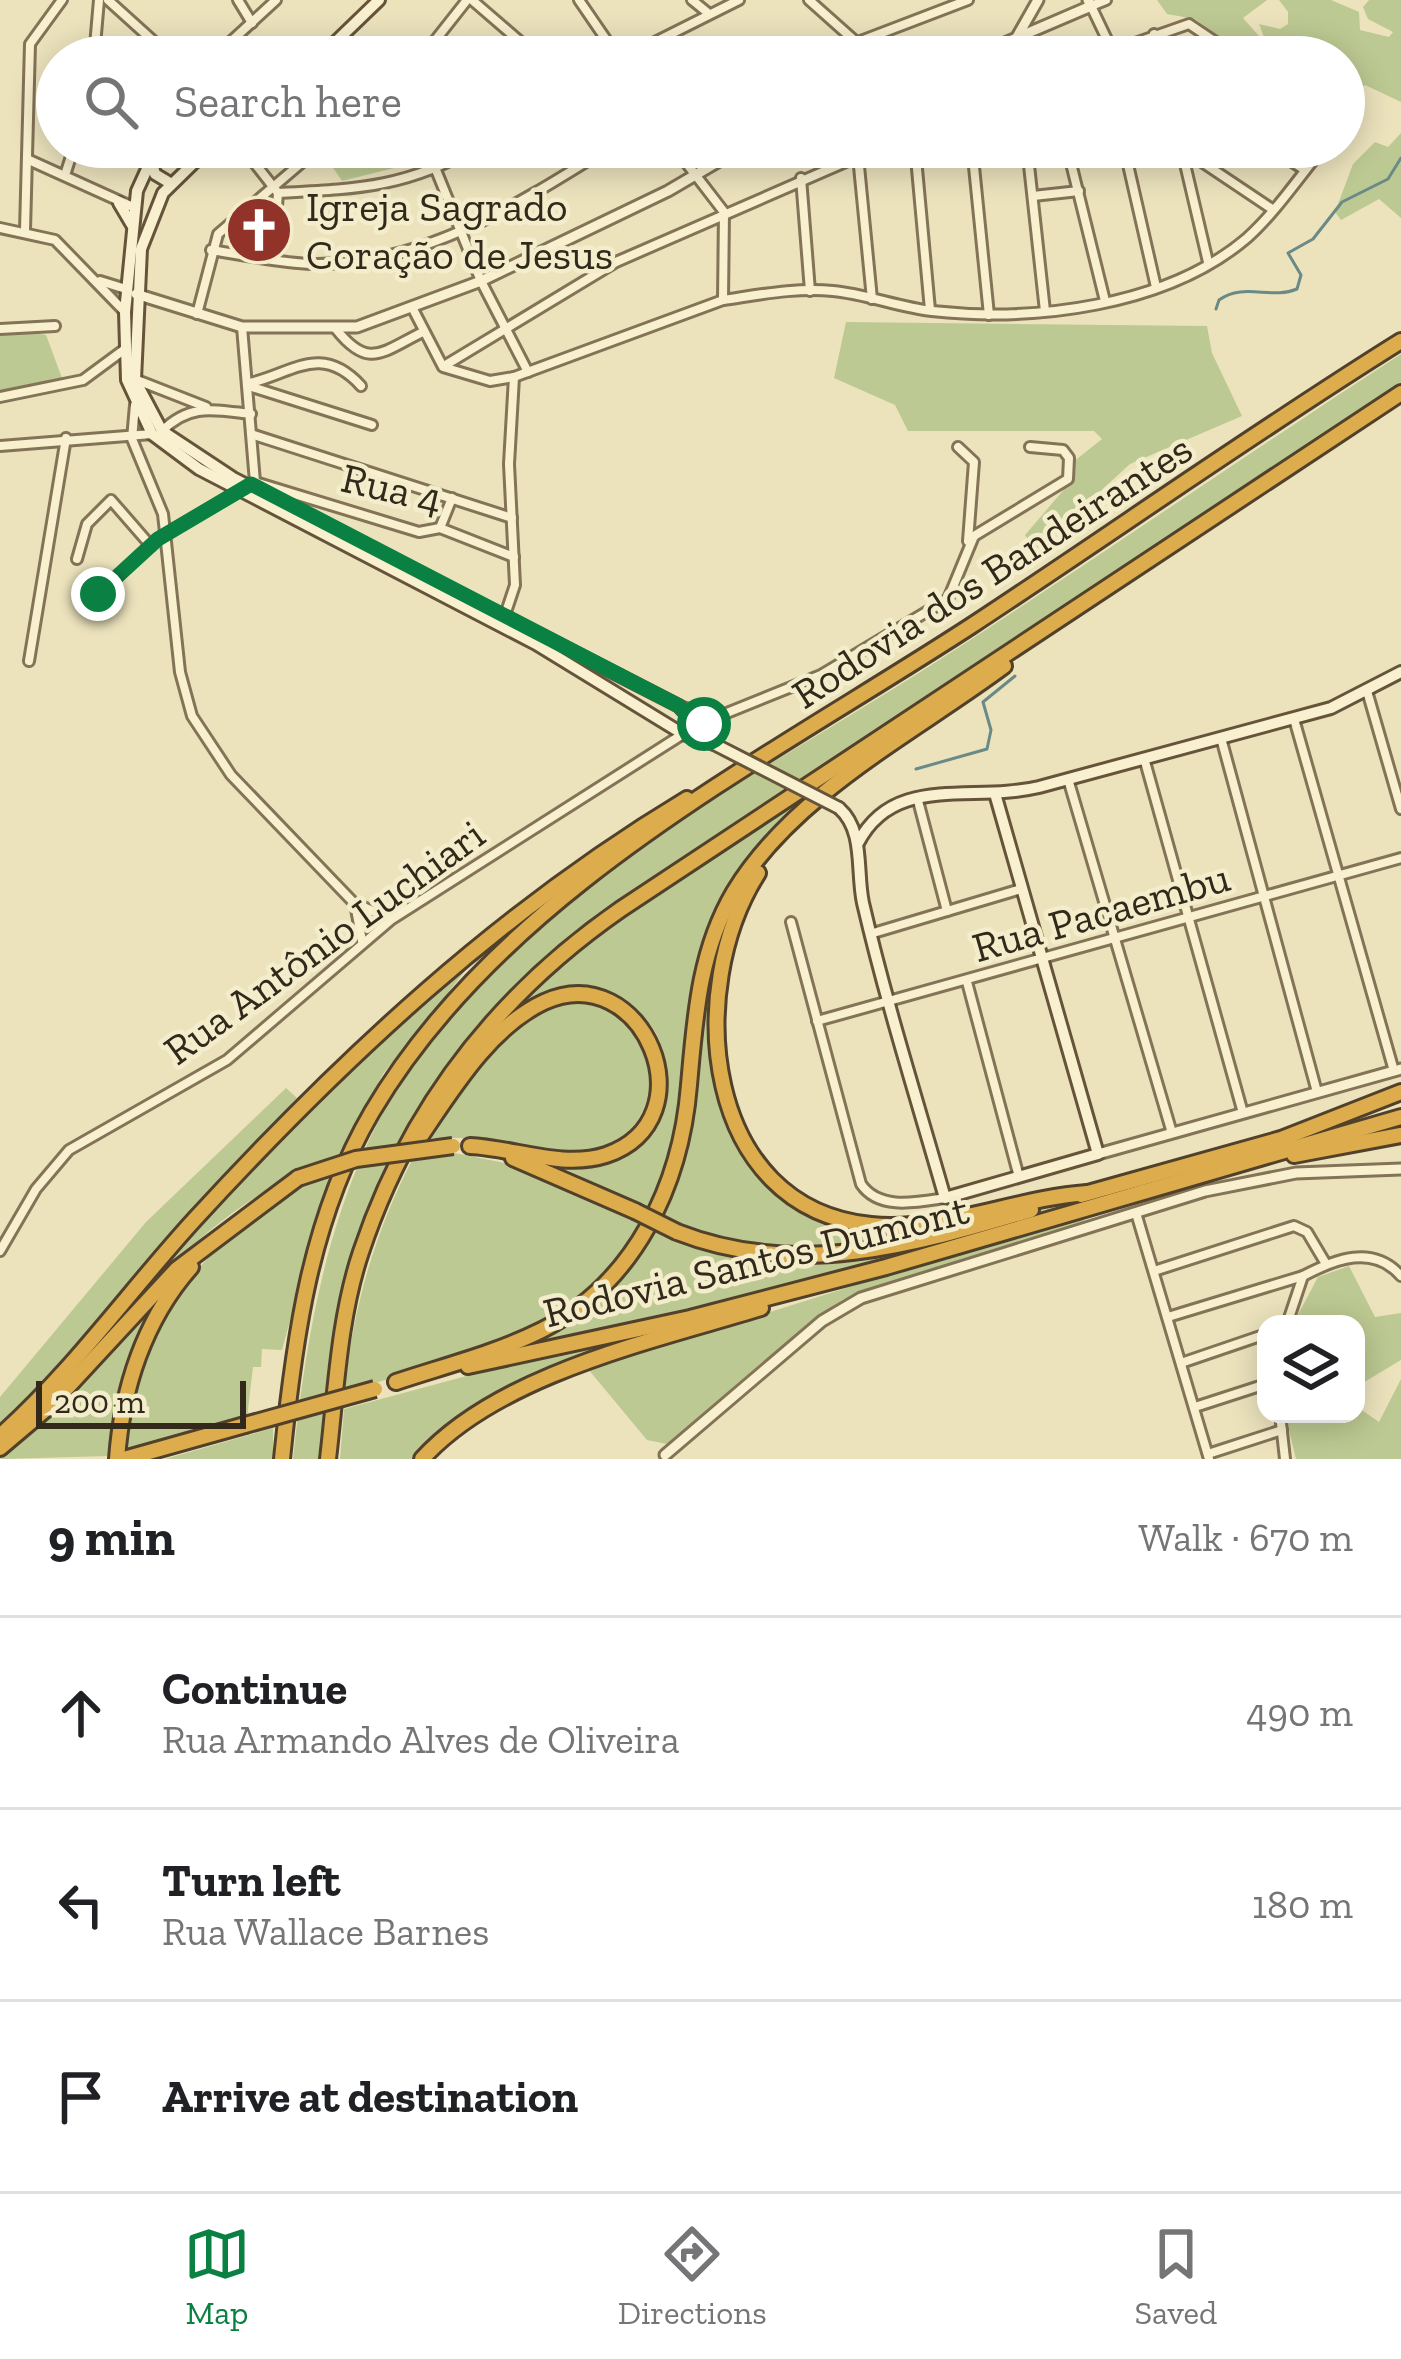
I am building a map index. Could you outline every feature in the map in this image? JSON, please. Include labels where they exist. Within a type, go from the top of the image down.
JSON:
[{"type":"highway","name":"Rodovia dos Bandeirantes","points":[[282,1459],[299,1316],[317,1239],[358,1138],[388,1087],[452,1001],[518,936],[740,773],[1401,341]]},
{"type":"highway","name":"Rodovia dos Bandeirantes","points":[[328,1459],[360,1252],[414,1129],[458,1061],[523,986],[562,952],[804,786],[1086,605],[1401,393]]},
{"type":"highway","points":[[396,1382],[540,1331],[583,1302],[638,1244],[676,1164],[700,980],[714,931],[764,852],[829,794],[1086,605]]},
{"type":"highway","points":[[0,1436],[267,1141],[398,1010],[549,892],[684,801],[740,773]]},
{"type":"highway","points":[[829,794],[756,877],[734,916],[721,958],[715,1044],[722,1087],[746,1144],[796,1198],[832,1216],[868,1225],[926,1222],[1088,1193]]},
{"type":"highway","points":[[392,1177],[470,1070],[537,1006],[561,997],[594,997],[624,1008],[643,1029],[656,1052],[660,1089],[653,1113],[624,1146],[583,1160],[470,1146]]},
{"type":"highway","name":"Rodovia Santos Dumont","points":[[231,1224],[298,1178],[356,1160],[470,1146],[552,1171],[677,1232],[737,1251],[825,1258],[890,1247],[1281,1139],[1401,1092]]},
{"type":"highway","name":"Rodovia Santos Dumont","points":[[121,1459],[396,1382],[690,1318],[886,1268],[1401,1117]]},
{"type":"highway","points":[[1259,1157],[1401,1135]]},
{"type":"highway","points":[[121,1459],[119,1432],[132,1375],[155,1318],[184,1274],[231,1224]]},
{"type":"highway","points":[[0,1448],[40,1415],[177,1269],[231,1224]]},
{"type":"highway","points":[[422,1459],[462,1422],[521,1387],[886,1268]]},
{"type":"main road","points":[[342,36],[379,0]]},
{"type":"main road","points":[[147,168],[137,191],[125,349],[135,405],[157,432],[502,620],[674,704],[715,745]]},
{"type":"main road","points":[[155,168],[167,188]]},
{"type":"main road","points":[[135,208],[188,168]]},
{"type":"main road","points":[[131,292],[144,237],[167,188]]},
{"type":"main road","points":[[117,202],[133,226]]},
{"type":"main road","points":[[130,310],[136,380],[157,432]]},
{"type":"main road","points":[[502,620],[683,734],[715,745],[842,810],[879,812],[917,796],[996,796],[1068,779],[1294,719],[1367,691],[1401,672]]},
{"type":"main road","points":[[657,716],[674,704]]},
{"type":"main road","points":[[683,734],[697,725]]},
{"type":"main road","points":[[842,810],[858,842],[857,873],[871,934],[945,1198],[1098,1154],[996,796]]},
{"type":"main road","points":[[858,842],[879,812]]},
{"type":"street","points":[[25,230],[30,44],[62,0]]},
{"type":"street","points":[[103,0],[147,36]]},
{"type":"street","points":[[97,36],[103,0]]},
{"type":"street","points":[[238,0],[252,22]]},
{"type":"street","points":[[237,36],[276,0]]},
{"type":"street","points":[[440,36],[470,0],[521,36]]},
{"type":"street","points":[[579,0],[606,36]]},
{"type":"street","points":[[692,0],[708,13]]},
{"type":"street","points":[[663,36],[739,0]]},
{"type":"street","points":[[874,36],[968,0]]},
{"type":"street","points":[[1018,36],[1038,0]]},
{"type":"street","points":[[1021,36],[1089,3],[1106,0]]},
{"type":"street","points":[[813,1],[851,36]]},
{"type":"street","points":[[1089,3],[1098,36]]},
{"type":"street","points":[[1149,36],[1189,23],[1208,36]]},
{"type":"street","points":[[29,160],[36,162]]},
{"type":"street","points":[[54,168],[135,208]]},
{"type":"street","points":[[66,172],[67,168]]},
{"type":"street","points":[[259,168],[276,189],[273,259]]},
{"type":"street","points":[[196,316],[211,250],[226,224],[276,189],[295,168]]},
{"type":"street","points":[[276,189],[356,191],[439,168]]},
{"type":"street","points":[[211,250],[309,264],[370,258],[460,232],[573,168]]},
{"type":"street","points":[[687,168],[724,212],[723,300]]},
{"type":"street","points":[[98,280],[196,316],[242,327],[336,329],[412,309],[481,281],[708,168]]},
{"type":"street","points":[[443,367],[616,262],[827,168]]},
{"type":"street","points":[[859,168],[872,299]]},
{"type":"street","points":[[917,168],[930,310]]},
{"type":"street","points":[[974,168],[989,315]]},
{"type":"street","points":[[1029,168],[1045,310]]},
{"type":"street","points":[[1073,168],[1105,301]]},
{"type":"street","points":[[1129,168],[1156,287]]},
{"type":"street","points":[[1187,168],[1208,262]]},
{"type":"street","points":[[1212,168],[1272,209]]},
{"type":"street","points":[[412,309],[443,367],[490,381],[528,372],[723,300],[810,291],[989,315],[1105,301],[1156,287],[1244,240],[1304,170],[1301,168]]},
{"type":"street","points":[[436,170],[481,281],[528,372]]},
{"type":"street","points":[[290,172],[296,192]]},
{"type":"street","points":[[801,178],[810,291]]},
{"type":"street","points":[[117,202],[137,191]]},
{"type":"street","points":[[1032,196],[1079,191]]},
{"type":"street","points":[[0,228],[55,240],[130,310],[154,302]]},
{"type":"street","points":[[0,328],[56,326]]},
{"type":"street","points":[[98,594],[167,533],[249,486],[254,436],[242,327]]},
{"type":"street","points":[[336,329],[359,354],[369,356],[423,332]]},
{"type":"street","points":[[0,397],[82,380],[125,349]]},
{"type":"street","points":[[249,385],[283,367],[314,364],[351,375],[361,386]]},
{"type":"street","points":[[502,620],[515,585],[514,376]]},
{"type":"street","points":[[136,380],[207,407],[251,414]]},
{"type":"street","points":[[249,385],[372,425]]},
{"type":"street","points":[[135,405],[132,439],[152,479],[167,533],[180,672],[193,718],[232,775],[354,903],[363,923],[362,942]]},
{"type":"street","points":[[0,446],[66,438],[132,439],[207,407]]},
{"type":"street","points":[[254,436],[512,518]]},
{"type":"street","points":[[29,661],[66,438]]},
{"type":"street","points":[[968,544],[994,519],[1066,482],[1070,458],[1064,450],[1030,446]]},
{"type":"street","points":[[697,725],[724,718],[828,672],[948,599],[968,544],[974,462],[958,447]]},
{"type":"street","name":"Rua 4","points":[[249,486],[419,532],[440,528],[514,557]]},
{"type":"street","points":[[440,528],[452,498]]},
{"type":"street","points":[[77,560],[87,524],[114,500],[151,546]]},
{"type":"street","points":[[1367,691],[1401,809]]},
{"type":"street","points":[[674,704],[724,718]]},
{"type":"street","points":[[654,748],[662,732],[657,716]]},
{"type":"street","points":[[1098,1154],[1398,1070],[1336,877],[1294,719]]},
{"type":"street","name":"Rua Antônio Luchiari","points":[[0,1251],[36,1189],[69,1150],[242,1051],[392,919],[654,748],[683,734]]},
{"type":"street","points":[[1221,739],[1317,1092]]},
{"type":"street","points":[[1144,757],[1243,1114]]},
{"type":"street","points":[[1068,779],[1172,1133]]},
{"type":"street","points":[[917,796],[947,911]]},
{"type":"street","name":"Rua Pacaembu","points":[[817,1021],[1401,857]]},
{"type":"street","points":[[871,934],[1021,889]]},
{"type":"street","points":[[354,903],[392,919]]},
{"type":"street","points":[[791,922],[857,1172],[869,1196],[902,1202],[945,1198]]},
{"type":"street","points":[[967,982],[1019,1178]]},
{"type":"street","points":[[667,1457],[846,1304],[1136,1213],[1280,1176],[1401,1169]]},
{"type":"street","points":[[1136,1213],[1209,1456],[1282,1430]]},
{"type":"street","points":[[1154,1270],[1294,1226],[1307,1232],[1326,1264]]},
{"type":"street","points":[[1168,1317],[1352,1256],[1396,1263],[1401,1276]]},
{"type":"street","points":[[1290,1315],[1303,1276]]},
{"type":"street","points":[[1181,1364],[1257,1337]]},
{"type":"street","points":[[1195,1407],[1257,1387]]},
{"type":"street","points":[[1281,1423],[1285,1459]]},
{"type":"green space","points":[[1157,0],[1267,0],[1243,18],[1259,36],[1218,36],[1195,19],[1167,14]]},
{"type":"green space","points":[[1279,0],[1331,0],[1359,12],[1360,30],[1389,37],[1393,32],[1368,19],[1363,7],[1369,0],[1401,0],[1401,102],[1365,85],[1365,36],[1264,36],[1259,24],[1280,29],[1288,24],[1288,12]]},
{"type":"green space","points":[[1401,133],[1401,218],[1379,199],[1341,220],[1335,212],[1352,168],[1365,168],[1365,152],[1375,142],[1388,147]]},
{"type":"green space","points":[[333,168],[394,168],[342,181]]},
{"type":"green space","points":[[846,322],[1207,326],[1212,353],[1242,416],[1130,464],[1035,551],[1025,535],[1067,486],[1073,462],[1102,439],[1094,431],[908,431],[895,405],[834,378]]},
{"type":"green space","points":[[0,332],[46,335],[62,378],[0,390]]},
{"type":"green space","points":[[1401,354],[1401,386],[596,916],[525,978],[432,1086],[385,1169],[354,1273],[323,1459],[293,1459],[319,1291],[351,1184],[400,1083],[433,1035],[484,977],[541,924],[666,830],[933,664]]},
{"type":"green space","points":[[864,754],[774,840],[716,916],[695,974],[671,1142],[649,1209],[553,1163],[594,1163],[626,1149],[650,1126],[663,1096],[666,1065],[657,1034],[635,1010],[600,995],[567,991],[537,1002],[486,1040],[527,998],[617,922]]},
{"type":"green space","points":[[738,900],[717,958],[710,1024],[721,1094],[736,1133],[802,1206],[923,1230],[856,1243],[791,1247],[727,1239],[663,1215],[690,1138],[707,977],[724,922]]},
{"type":"green space","points":[[482,950],[383,1074],[337,1158],[294,1175],[218,1224],[150,1286],[56,1387],[260,1160],[367,1053]]},
{"type":"green space","points":[[578,1000],[630,1024],[647,1053],[649,1091],[636,1123],[624,1136],[591,1151],[571,1153],[489,1140],[423,1138],[508,1035],[552,1008]]},
{"type":"green space","points":[[286,1088],[297,1098],[0,1428],[0,1397],[146,1222]]},
{"type":"green space","points":[[455,1153],[530,1168],[645,1223],[613,1263],[547,1318],[475,1352],[344,1393],[367,1272],[399,1186],[413,1158]]},
{"type":"green space","points":[[330,1175],[282,1350],[262,1349],[261,1367],[253,1367],[247,1418],[125,1451],[131,1406],[144,1363],[187,1283],[250,1219]]},
{"type":"green space","points":[[1078,1201],[951,1242],[670,1318],[519,1348],[561,1327],[597,1300],[656,1228],[747,1258],[837,1262]]},
{"type":"green space","points":[[1082,1214],[1085,1223],[842,1300],[667,1444],[647,1440],[588,1369]]},
{"type":"green space","points":[[1349,1266],[1375,1317],[1401,1313],[1401,1360],[1365,1382],[1365,1315],[1298,1315],[1318,1277]]},
{"type":"green space","points":[[157,1298],[123,1375],[110,1456],[0,1459]]},
{"type":"green space","points":[[709,1321],[590,1358],[516,1388],[448,1430],[416,1459],[340,1459],[344,1409],[526,1360]]},
{"type":"green space","points":[[1401,1379],[1401,1459],[1296,1459],[1287,1423],[1365,1423],[1365,1412],[1379,1422]]},
{"type":"green space","points":[[273,1428],[273,1459],[165,1459]]},
{"type":"waterway","points":[[1216,309],[1219,300],[1238,292],[1297,289],[1301,275],[1288,253],[1313,239],[1342,202],[1388,179],[1401,158]]},
{"type":"waterway","points":[[916,769],[987,749],[991,730],[983,702],[1015,676]]},
{"type":"place","name":"Igreja Sagrado Coração de Jesus","points":[[259,230]]},
{"type":"route","points":[[98,594],[158,539],[251,484],[679,706],[697,725],[704,724]]}]
